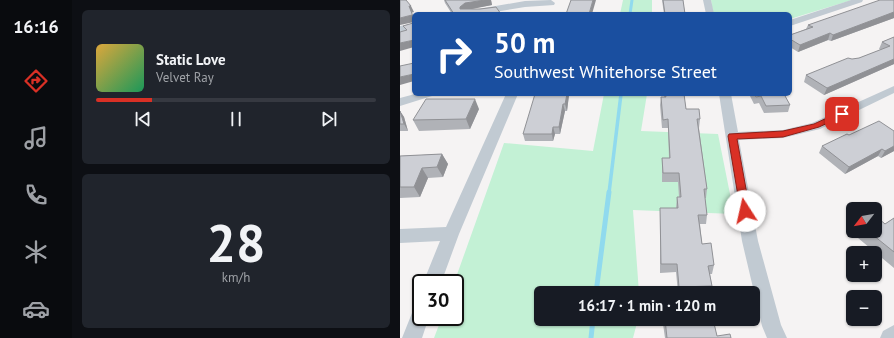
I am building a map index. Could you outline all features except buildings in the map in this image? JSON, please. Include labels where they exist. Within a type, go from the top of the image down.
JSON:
[{"type":"street","points":[[707,0],[710,12]]},
{"type":"street","points":[[792,22],[859,0]]},
{"type":"street","points":[[479,12],[552,1]]},
{"type":"street","points":[[547,12],[552,1]]},
{"type":"street","points":[[400,29],[412,26]]},
{"type":"street","points":[[732,136],[783,134],[816,126],[894,89]]},
{"type":"street","points":[[400,102],[421,96]]},
{"type":"street","points":[[435,274],[451,234],[511,96]]},
{"type":"street","points":[[724,96],[750,241],[772,326],[777,338]]},
{"type":"street","points":[[400,236],[451,234]]},
{"type":"street","points":[[412,338],[416,326]]},
{"type":"street","points":[[890,338],[894,335]]},
{"type":"green space","points":[[623,0],[652,0],[652,12],[620,12]]},
{"type":"green space","points":[[711,0],[852,0],[792,18],[792,12],[713,12]]},
{"type":"green space","points":[[604,96],[647,96],[641,131],[718,134],[734,214],[633,210],[638,286],[534,286],[534,326],[636,326],[633,338],[434,338],[439,326],[464,326],[464,274],[457,274],[504,143],[593,151]]},
{"type":"waterway","points":[[630,12],[632,0]]},
{"type":"waterway","points":[[609,193],[621,96]]},
{"type":"waterway","points":[[597,286],[609,192]]},
{"type":"waterway","points":[[591,338],[592,326]]},
{"type":"route","points":[[745,211],[732,136],[783,134],[816,126],[842,114]]}]
